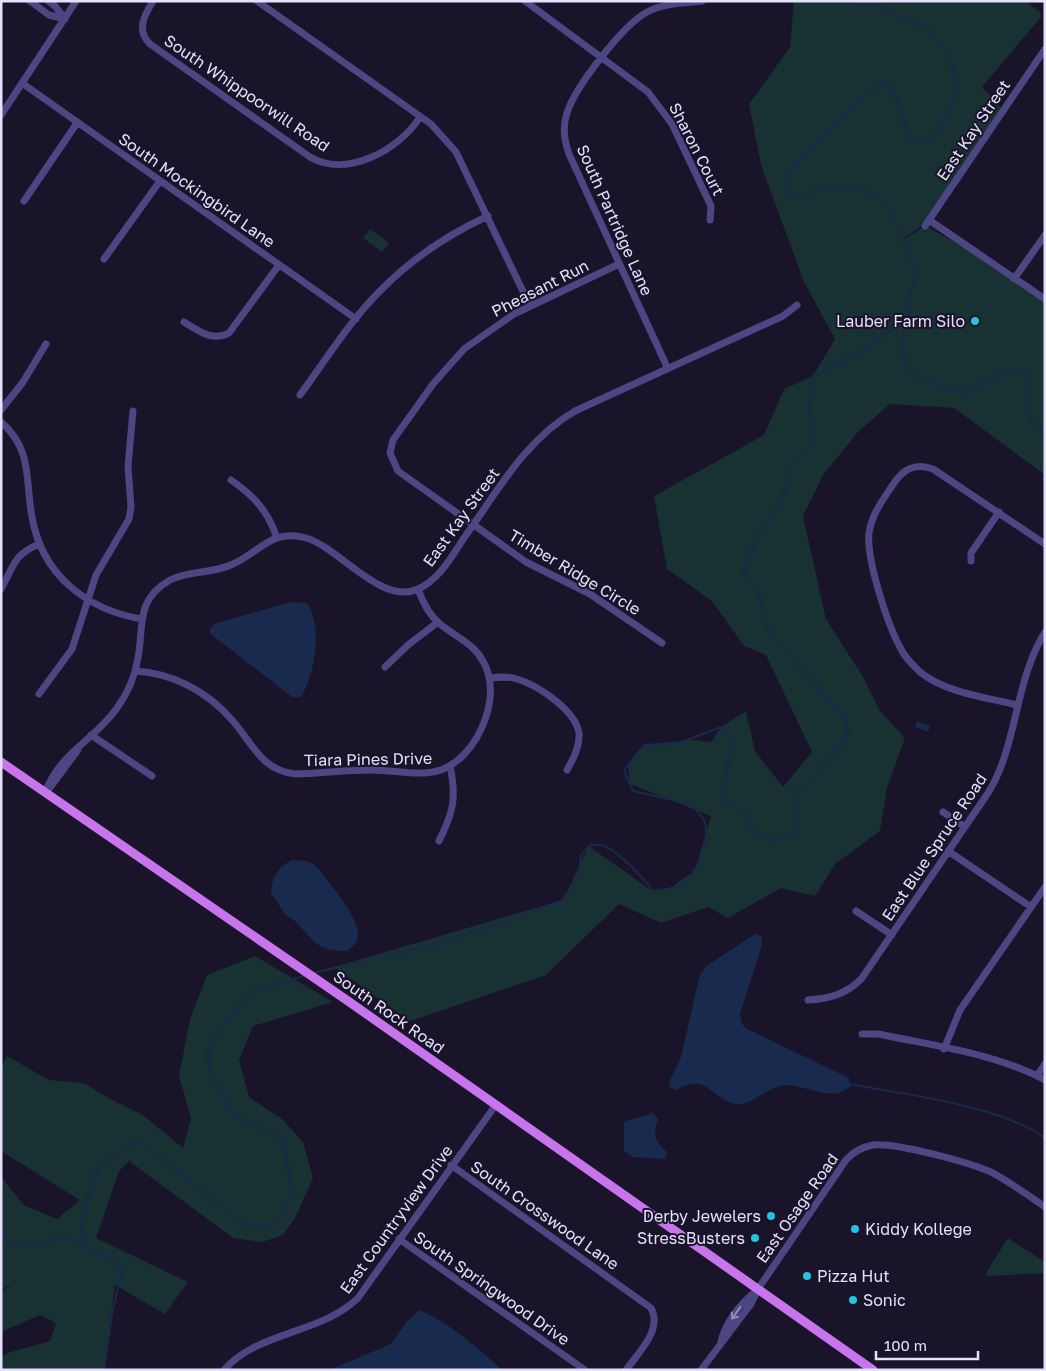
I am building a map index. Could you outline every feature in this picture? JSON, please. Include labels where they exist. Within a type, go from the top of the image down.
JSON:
[{"type":"main road","name":"South Rock Road","points":[[1,762],[348,1001],[873,1370]]},
{"type":"street","points":[[30,1],[49,16],[64,19]]},
{"type":"street","points":[[48,1],[55,6],[64,19]]},
{"type":"street","points":[[1,115],[76,1]]},
{"type":"street","name":"South Whippoorwill Road","points":[[153,1],[143,16],[142,24],[144,35],[150,44],[310,157],[321,162],[345,165],[369,157],[397,142],[408,133],[420,117]]},
{"type":"street","points":[[257,1],[440,132],[456,152],[530,306]]},
{"type":"street","name":"Sharon Court","points":[[525,1],[636,81],[665,113],[711,206],[710,220]]},
{"type":"street","name":"South Partridge Lane","points":[[668,369],[569,154],[564,135],[565,119],[570,104],[602,56],[629,24],[645,13],[669,4],[702,1]]},
{"type":"street","name":"East Kay Street","points":[[1014,279],[927,223],[1045,49]]},
{"type":"street","name":"South Mockingbird Lane","points":[[22,83],[356,320]]},
{"type":"street","points":[[24,201],[78,123]]},
{"type":"street","points":[[104,259],[160,181]]},
{"type":"street","points":[[300,395],[378,293],[411,263],[449,236],[488,216]]},
{"type":"street","points":[[1045,235],[1014,279],[1045,299]]},
{"type":"street","name":"Pheasant Run","points":[[391,459],[390,446],[393,440],[450,363],[489,330],[530,306],[619,264]]},
{"type":"street","points":[[184,322],[208,336],[220,337],[229,333],[280,266]]},
{"type":"street","name":"East Kay Street","points":[[418,589],[443,569],[520,459],[550,427],[575,411],[783,316],[797,305]]},
{"type":"street","points":[[1,410],[23,382],[46,344]]},
{"type":"street","points":[[39,694],[72,649],[96,575],[129,519],[131,507],[128,466],[133,411]]},
{"type":"street","points":[[1,422],[11,430],[22,449],[32,516],[39,544],[60,577],[87,601],[112,612],[141,619]]},
{"type":"street","name":"Timber Ridge Circle","points":[[391,459],[398,471],[526,562],[590,594],[662,643]]},
{"type":"street","points":[[1017,705],[947,686],[932,680],[909,661],[895,639],[869,558],[869,532],[876,509],[898,476],[905,470],[917,466],[933,468],[1045,544]]},
{"type":"street","points":[[231,480],[251,495],[264,508],[276,538]]},
{"type":"street","points":[[971,562],[971,553],[999,512]]},
{"type":"street","points":[[45,792],[58,780],[82,743],[116,709],[135,671],[141,619],[151,597],[164,584],[182,575],[206,572],[233,564],[267,541],[294,536],[312,540],[384,588],[401,592],[418,589]]},
{"type":"street","points":[[1,589],[16,558],[28,548],[39,544]]},
{"type":"street","name":"Tiara Pines Drive","points":[[135,671],[161,674],[185,683],[226,714],[258,755],[275,769],[283,772],[296,774],[389,770],[424,773],[440,771],[450,766],[471,746],[484,723],[490,699],[490,678],[485,665],[474,649],[438,622],[428,610],[418,589]]},
{"type":"street","points":[[386,667],[408,645],[438,622]]},
{"type":"street","name":"East Blue Spruce Road","points":[[808,1000],[832,997],[853,986],[862,978],[965,827],[998,775],[1025,674],[1045,632]]},
{"type":"street","points":[[490,678],[508,677],[526,682],[572,715],[577,723],[579,739],[574,757],[567,770]]},
{"type":"street","points":[[91,735],[152,776]]},
{"type":"street","points":[[438,842],[452,814],[453,784],[450,766]]},
{"type":"street","points":[[943,812],[965,827]]},
{"type":"street","points":[[948,851],[1031,907]]},
{"type":"street","points":[[944,1049],[960,1010],[1045,887]]},
{"type":"street","points":[[856,910],[892,935]]},
{"type":"street","points":[[862,1034],[879,1034],[1012,1065],[1045,1080]]},
{"type":"street","points":[[1037,1076],[1045,1064]]},
{"type":"street","name":"East Countryview Drive","points":[[224,1370],[244,1353],[331,1318],[349,1307],[358,1298],[451,1165],[495,1106]]},
{"type":"street","name":"East Osage Road","points":[[701,1370],[720,1342],[723,1332],[745,1300],[758,1289],[846,1160],[864,1147],[886,1144],[969,1163],[1002,1179],[1045,1207]]},
{"type":"street","name":"South Crosswood Lane","points":[[451,1165],[647,1304],[653,1311],[655,1322],[653,1331],[626,1370]]},
{"type":"street","name":"South Springwood Drive","points":[[399,1239],[585,1370]]},
{"type":"green space","points":[[794,1],[1025,1],[1040,12],[1041,17],[982,87],[1003,110],[929,220],[898,243],[925,226],[973,251],[1045,298],[1045,475],[954,408],[890,404],[858,432],[823,475],[803,516],[826,619],[863,677],[880,711],[905,738],[887,788],[880,831],[835,864],[815,896],[781,888],[728,918],[708,907],[661,923],[619,904],[546,975],[410,1021],[334,967],[563,900],[589,846],[652,891],[669,889],[695,870],[711,816],[630,784],[628,764],[644,745],[690,740],[711,742],[721,727],[746,711],[755,751],[783,787],[812,752],[766,655],[744,646],[712,601],[667,569],[654,496],[764,435],[784,389],[813,376],[835,339],[804,282],[761,165],[749,104],[790,47]]},
{"type":"green space","points":[[370,229],[389,243],[382,252],[363,238]]},
{"type":"green space","points":[[255,956],[333,1002],[253,1026],[239,1060],[249,1097],[282,1119],[303,1142],[313,1178],[295,1218],[283,1235],[262,1242],[233,1238],[129,1161],[119,1171],[96,1238],[188,1282],[165,1314],[115,1285],[104,1370],[1,1370],[1,1358],[7,1353],[50,1341],[56,1323],[40,1315],[1,1332],[1,1293],[18,1279],[1,1291],[1,1177],[24,1205],[57,1219],[80,1200],[1,1151],[1,1068],[7,1056],[49,1080],[84,1083],[108,1098],[143,1115],[183,1148],[191,1118],[179,1076],[190,1019],[207,975]]},
{"type":"green space","points":[[1008,1238],[1045,1262],[1045,1273],[988,1276],[986,1273]]},
{"type":"water","points":[[292,602],[307,603],[315,623],[316,636],[313,663],[306,688],[301,697],[292,697],[212,635],[209,630],[216,623]]},
{"type":"water","points":[[917,721],[930,726],[928,732],[915,727]]},
{"type":"water","points":[[292,860],[306,861],[314,864],[348,909],[354,919],[358,936],[355,943],[347,951],[337,951],[317,944],[295,921],[285,914],[271,894],[276,874]]},
{"type":"water","points":[[755,934],[762,937],[762,945],[740,1014],[742,1024],[747,1029],[849,1078],[851,1086],[843,1091],[827,1093],[793,1085],[784,1085],[771,1089],[751,1101],[738,1104],[731,1103],[700,1084],[686,1085],[677,1090],[670,1087],[669,1082],[681,1057],[699,978],[705,967]]},
{"type":"water","points":[[652,1112],[658,1119],[655,1134],[659,1144],[667,1152],[665,1159],[633,1157],[624,1151],[624,1122]]},
{"type":"water","points":[[420,1310],[453,1329],[502,1370],[329,1370],[391,1344],[407,1321]]},
{"type":"waterway","points":[[313,973],[453,940],[563,900],[579,874],[581,856],[589,846],[601,845],[614,851],[653,891],[683,884],[693,873],[701,856],[706,837],[705,823],[701,815],[691,804],[633,791],[624,770],[644,745],[679,743],[721,727],[733,740],[729,755],[723,802],[742,810],[755,835],[770,841],[795,833],[799,823],[793,796],[808,784],[848,737],[846,716],[825,697],[806,672],[773,638],[762,617],[759,590],[743,573],[755,541],[769,521],[783,495],[792,463],[816,442],[808,410],[813,376],[865,350],[898,323],[906,314],[915,275],[905,238],[885,203],[858,187],[828,186],[815,189],[807,200],[791,196],[785,184],[791,169],[873,88],[887,85],[895,96],[910,140],[929,143],[944,119],[956,93],[951,59],[927,28],[877,7],[856,4],[853,1]]},
{"type":"waterway","points":[[903,317],[902,352],[912,375],[963,393],[1012,368],[1027,376],[1026,398],[1031,420],[1045,434]]},
{"type":"waterway","points":[[104,1370],[112,1313],[122,1271],[108,1258],[84,1247],[82,1238],[81,1227],[85,1206],[99,1165],[139,1140],[242,1223],[256,1227],[277,1223],[291,1195],[285,1141],[234,1115],[209,1071],[208,1047],[249,993],[306,975]]},
{"type":"waterway","points":[[850,1084],[925,1097],[978,1109],[1003,1117],[1045,1138]]},
{"type":"waterway","points":[[1,1233],[16,1247],[57,1239],[74,1240],[82,1243]]},
{"type":"place","name":"Lauber Farm Silo","points":[[975,321]]},
{"type":"place","name":"Derby Jewelers","points":[[771,1216]]},
{"type":"place","name":"Kiddy Kollege","points":[[855,1229]]},
{"type":"place","name":"StressBusters","points":[[755,1238]]},
{"type":"place","name":"Pizza Hut","points":[[807,1276]]},
{"type":"place","name":"Sonic","points":[[853,1300]]}]
